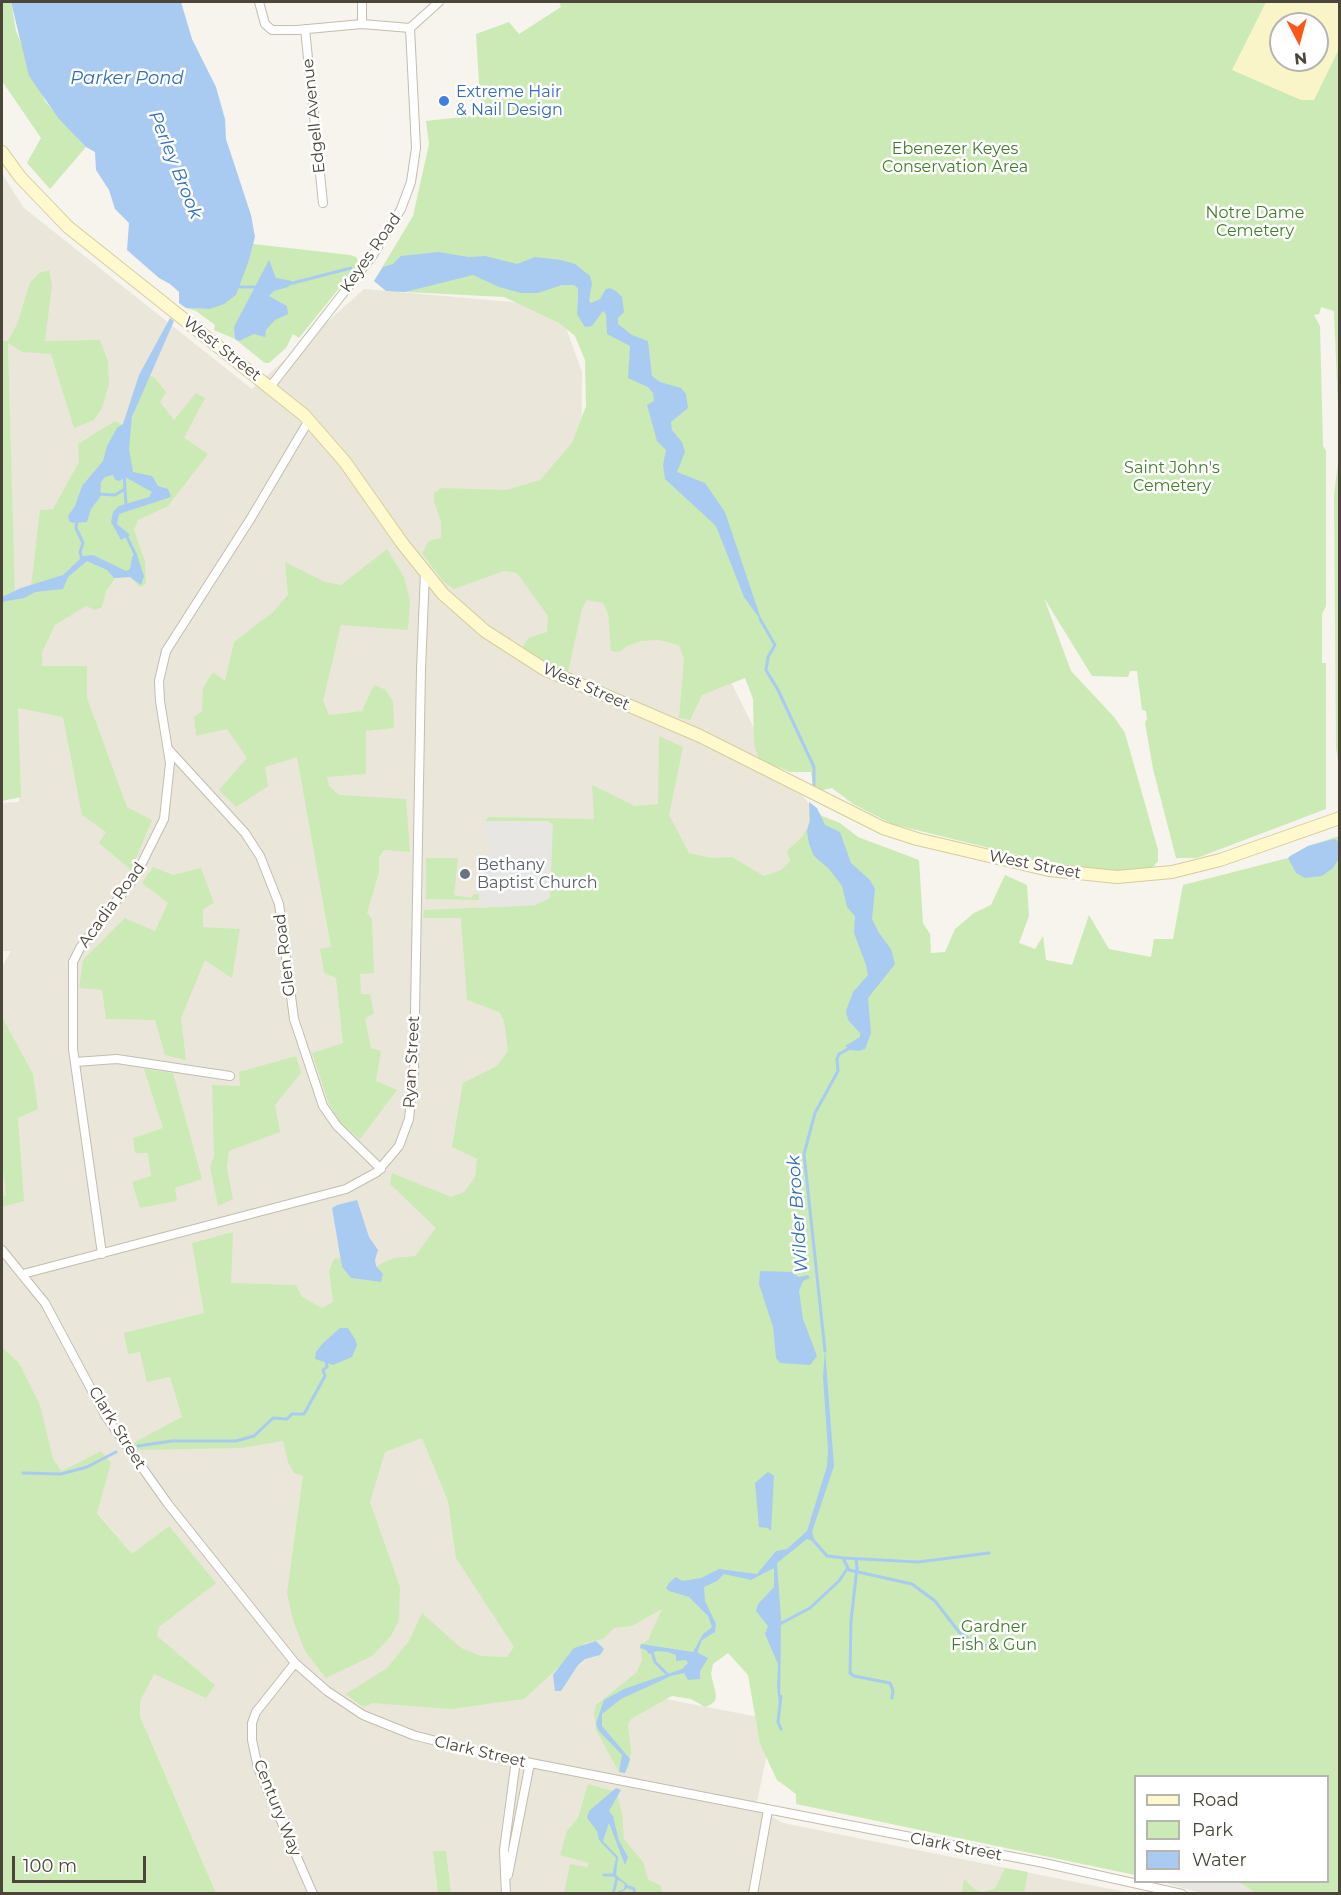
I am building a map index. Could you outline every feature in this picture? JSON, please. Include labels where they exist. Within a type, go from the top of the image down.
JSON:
[{"type":"main road","name":"West Street","points":[[2,152],[20,177],[68,227],[309,420],[345,462],[425,572],[472,621],[532,663],[700,736],[873,824],[917,839],[1049,870],[1117,877],[1148,876],[1190,868],[1340,818]]},
{"type":"street","points":[[259,2],[263,20],[269,28],[305,29],[362,24],[410,28],[439,2]]},
{"type":"street","points":[[362,2],[362,24]]},
{"type":"street","name":"Keyes Road","points":[[270,387],[373,255],[393,226],[405,200],[413,173],[417,135],[410,28]]},
{"type":"street","name":"Edgell Avenue","points":[[305,29],[323,203]]},
{"type":"street","name":"Acadia Road","points":[[102,1254],[75,1062],[73,962],[80,948],[129,886],[156,837],[168,801],[169,750],[159,688],[161,666],[166,651],[246,527],[309,420]]},
{"type":"street","name":"Ryan Street","points":[[23,1274],[345,1189],[381,1169],[403,1138],[413,1089],[420,669],[425,572]]},
{"type":"street","name":"Glen Road","points":[[169,750],[245,833],[263,862],[279,904],[294,1019],[323,1106],[337,1126],[381,1169]]},
{"type":"street","points":[[75,1062],[117,1059],[230,1076]]},
{"type":"street","name":"Clark Street","points":[[2,1250],[23,1274],[55,1318],[98,1404],[127,1448],[295,1663],[343,1702],[381,1724],[432,1741],[530,1763],[1134,1883]]},
{"type":"street","name":"Century Way","points":[[295,1663],[256,1712],[252,1727],[252,1740],[258,1768],[313,1893]]},
{"type":"street","points":[[506,1893],[504,1850],[516,1760]]},
{"type":"street","points":[[506,1893],[512,1844],[530,1763]]},
{"type":"street","points":[[753,1893],[768,1810]]},
{"type":"street","name":"Clark Street","points":[[1136,1883],[1182,1893]]},
{"type":"shaded area","points":[[2,174],[24,208],[252,389],[364,289],[558,306],[582,372],[580,584],[697,614],[765,750],[815,811],[650,1696],[774,1720],[756,1807],[783,1823],[1130,1893],[216,1893],[140,1716],[139,1645],[163,1591],[53,1460],[16,1457],[2,1363],[2,967],[11,951],[2,951],[2,803],[19,802],[8,342],[2,341]]},
{"type":"shaded area","points":[[485,821],[553,823],[550,898],[536,905],[479,908],[478,865],[484,864],[489,859],[489,835],[481,835],[481,826]]},
{"type":"shaded area","points":[[1166,1883],[1241,1883],[1256,1893],[1201,1893]]},
{"type":"green space","points":[[2,2],[11,2],[16,31],[45,101],[86,147],[50,189],[27,163],[41,138],[2,81]]},
{"type":"green space","points":[[559,2],[1339,2],[1339,432],[1334,311],[1321,307],[1319,314],[1314,315],[1320,326],[1323,446],[1326,451],[1326,606],[1322,614],[1322,663],[1326,663],[1326,809],[1197,858],[1176,858],[1153,769],[1145,723],[1146,711],[1142,710],[1137,671],[1130,671],[1128,677],[1092,676],[1044,598],[1071,671],[1114,717],[1125,733],[1158,850],[1158,861],[1153,867],[1141,870],[1099,870],[1038,860],[892,824],[853,804],[832,788],[822,790],[813,785],[811,772],[790,772],[759,759],[754,744],[753,699],[745,678],[702,695],[690,720],[679,718],[684,659],[679,645],[658,640],[641,641],[619,652],[611,651],[608,613],[603,603],[587,600],[582,609],[568,672],[534,657],[523,647],[528,638],[547,632],[548,616],[517,573],[504,571],[454,589],[443,581],[422,553],[429,541],[441,538],[441,522],[434,501],[434,493],[442,488],[506,490],[540,480],[572,443],[586,406],[585,360],[575,336],[559,323],[504,297],[386,291],[374,281],[413,216],[429,144],[426,121],[481,115],[476,34],[509,22],[519,34],[561,7]]},
{"type":"green space","points":[[253,244],[350,255],[356,257],[358,261],[357,266],[299,338],[293,334],[286,348],[269,363],[265,363],[235,339],[214,330],[215,325],[196,311],[186,308],[210,309],[249,260]]},
{"type":"green space","points":[[49,270],[52,285],[45,341],[100,340],[108,361],[109,384],[102,408],[94,420],[74,428],[51,354],[22,352],[8,343],[15,599],[35,592],[36,585],[31,586],[40,510],[53,509],[79,462],[78,444],[115,421],[129,429],[139,398],[150,376],[154,377],[166,392],[160,402],[174,420],[196,393],[205,398],[184,438],[208,454],[168,506],[138,520],[134,530],[145,561],[146,584],[140,587],[130,577],[115,578],[106,591],[102,607],[95,610],[86,606],[55,625],[42,652],[42,666],[87,666],[87,698],[127,807],[152,820],[131,870],[99,843],[106,832],[82,815],[63,717],[18,708],[21,797],[2,801],[2,341],[8,341],[17,324],[30,283],[39,273]]},
{"type":"green space","points":[[1339,454],[1339,770],[1336,747],[1334,495]]},
{"type":"green space","points":[[387,549],[404,577],[410,600],[408,630],[341,625],[323,701],[329,715],[362,711],[374,685],[386,690],[393,702],[394,728],[366,731],[366,774],[327,777],[329,786],[339,795],[406,799],[410,852],[384,850],[379,857],[379,872],[367,913],[372,919],[374,973],[360,974],[361,994],[370,994],[374,1013],[365,1019],[371,1048],[381,1051],[376,1081],[397,1090],[360,1139],[340,1123],[329,1104],[312,1053],[343,1043],[336,978],[324,973],[320,949],[331,947],[297,757],[265,767],[268,786],[236,807],[219,790],[247,758],[227,729],[196,736],[194,717],[202,711],[203,688],[213,672],[225,681],[234,642],[273,612],[288,595],[285,562],[325,582],[341,585]]},
{"type":"green space","name":"Gardner Fish & Gun","points":[[659,736],[683,747],[669,815],[689,853],[712,858],[732,857],[764,876],[781,870],[790,861],[787,851],[803,836],[809,824],[809,802],[822,816],[840,823],[858,837],[919,860],[923,923],[930,934],[931,953],[945,952],[955,929],[974,913],[991,905],[1005,875],[1027,885],[1029,916],[1019,943],[1035,949],[1043,936],[1046,960],[1072,965],[1089,915],[1109,949],[1151,957],[1154,939],[1173,939],[1183,885],[1288,858],[1308,846],[1339,836],[1339,1893],[1201,1893],[1166,1883],[1329,1883],[1329,1775],[1134,1775],[1134,1875],[796,1804],[796,1794],[777,1780],[760,1744],[748,1675],[728,1653],[713,1664],[711,1674],[716,1695],[715,1701],[710,1705],[705,1707],[691,1699],[672,1696],[631,1719],[628,1725],[631,1751],[629,1766],[625,1773],[619,1772],[596,1730],[594,1713],[596,1705],[637,1672],[642,1660],[640,1645],[648,1640],[662,1609],[632,1626],[614,1628],[603,1639],[585,1643],[524,1699],[451,1709],[372,1703],[363,1707],[346,1694],[387,1668],[409,1641],[422,1613],[461,1648],[481,1656],[507,1657],[514,1647],[456,1558],[448,1501],[422,1438],[385,1452],[370,1502],[400,1587],[399,1620],[391,1636],[372,1656],[326,1678],[305,1651],[293,1620],[287,1593],[303,1476],[294,1473],[288,1462],[283,1441],[242,1448],[138,1450],[133,1443],[182,1417],[170,1377],[147,1382],[140,1352],[128,1354],[124,1333],[204,1313],[192,1243],[233,1232],[231,1283],[296,1285],[302,1297],[322,1308],[333,1302],[329,1271],[334,1259],[340,1258],[342,1267],[351,1278],[381,1282],[383,1275],[376,1266],[394,1258],[415,1256],[436,1228],[390,1184],[392,1173],[451,1197],[464,1192],[475,1177],[477,1159],[452,1147],[463,1083],[497,1066],[508,1051],[504,1021],[499,1012],[467,1000],[461,918],[423,918],[424,910],[536,905],[549,821],[485,821],[488,817],[594,819],[592,785],[635,806],[658,804]]},
{"type":"green space","points":[[426,858],[458,858],[454,895],[471,898],[474,894],[479,894],[479,900],[426,899]]},
{"type":"green space","points":[[153,867],[173,875],[201,868],[214,903],[203,909],[203,927],[240,929],[232,978],[205,960],[181,1018],[186,1060],[165,1055],[155,1020],[106,1019],[102,990],[79,988],[83,960],[125,918],[155,931],[168,903],[142,883]]},
{"type":"green space","points":[[2,1017],[33,1074],[38,1109],[18,1118],[24,1201],[2,1207],[2,1196],[6,1195],[2,1160]]},
{"type":"green space","points":[[296,1056],[301,1073],[275,1105],[280,1132],[229,1151],[227,1168],[233,1199],[218,1206],[210,1167],[214,1156],[212,1085],[240,1086],[239,1072]]},
{"type":"green space","points":[[144,1069],[173,1073],[202,1179],[175,1188],[177,1201],[140,1208],[132,1182],[151,1176],[148,1153],[135,1153],[133,1138],[163,1128]]},
{"type":"green space","points":[[2,1347],[19,1363],[40,1405],[53,1459],[62,1471],[101,1451],[111,1463],[97,1513],[132,1554],[169,1526],[216,1583],[159,1627],[157,1636],[215,1685],[206,1698],[154,1674],[140,1701],[140,1716],[216,1893],[2,1893]]},
{"type":"green space","points":[[588,1784],[616,1792],[622,1813],[624,1839],[643,1862],[648,1879],[661,1886],[662,1893],[564,1893],[570,1864],[587,1867],[589,1863],[560,1855],[567,1831],[578,1818]]},
{"type":"green space","points":[[433,1851],[446,1851],[451,1893],[438,1893]]},
{"type":"green space","points":[[1005,1868],[1028,1872],[1024,1893],[962,1893],[964,1879],[974,1889],[982,1892],[995,1889]]},
{"type":"sand","points":[[1266,2],[1339,2],[1339,49],[1329,69],[1329,12],[1269,12],[1269,72],[1328,72],[1314,100],[1301,100],[1232,70]]},
{"type":"water","name":"Parker Pond","points":[[11,2],[181,2],[192,39],[216,87],[225,119],[226,139],[251,215],[255,237],[236,295],[224,304],[210,309],[186,308],[179,303],[179,292],[127,250],[129,223],[115,209],[109,190],[96,170],[95,152],[86,147],[59,119],[29,76]]},
{"type":"water","points":[[438,252],[469,257],[485,256],[517,264],[535,257],[561,260],[575,264],[590,276],[592,283],[589,301],[591,303],[600,299],[606,289],[610,288],[622,297],[624,312],[618,318],[618,324],[632,335],[648,341],[652,376],[660,382],[681,388],[686,394],[688,408],[671,422],[672,430],[682,442],[685,452],[677,472],[705,483],[725,512],[762,622],[744,597],[716,526],[665,479],[663,465],[666,450],[657,441],[647,405],[654,401],[653,393],[648,387],[628,378],[630,346],[607,334],[606,314],[603,311],[592,326],[585,327],[577,314],[578,288],[574,285],[562,285],[538,293],[521,293],[499,287],[473,275],[405,292],[386,291],[374,281],[383,267],[393,264],[401,256]]},
{"type":"water","points":[[269,260],[276,278],[292,281],[288,287],[274,291],[269,296],[287,306],[288,314],[275,320],[266,330],[265,337],[254,334],[239,341],[235,339],[234,327]]},
{"type":"water","points":[[170,318],[174,321],[132,417],[129,449],[133,472],[152,476],[158,486],[168,489],[171,497],[119,514],[117,524],[130,535],[121,540],[111,522],[113,512],[119,506],[149,497],[152,492],[125,477],[120,481],[115,480],[113,475],[105,477],[101,482],[100,497],[91,509],[87,522],[73,523],[69,521],[68,516],[75,506],[82,486],[103,461],[107,446],[117,428],[123,424],[139,375]]},
{"type":"water","points":[[136,552],[144,576],[141,585],[130,577],[114,578],[107,570],[87,561],[68,577],[63,589],[35,592],[24,598],[2,602],[2,597],[21,588],[63,575],[83,556],[93,555],[126,571],[130,569],[132,557]]},
{"type":"water","points":[[809,802],[817,808],[825,825],[840,832],[851,863],[870,880],[875,889],[872,919],[891,949],[895,964],[868,998],[871,1033],[865,1049],[858,1051],[845,1046],[860,1037],[860,1033],[848,1020],[846,1011],[853,992],[868,975],[854,933],[855,916],[847,907],[842,886],[829,869],[814,856],[809,844],[807,831],[810,820]]},
{"type":"water","points":[[1334,839],[1338,841],[1340,857],[1333,868],[1322,876],[1305,878],[1296,873],[1288,858],[1290,856],[1308,846]]},
{"type":"water","points":[[357,1200],[369,1237],[378,1250],[375,1260],[376,1266],[383,1274],[381,1282],[351,1278],[342,1267],[332,1208]]},
{"type":"water","points":[[760,1271],[792,1272],[799,1277],[808,1275],[810,1278],[803,1281],[799,1291],[803,1319],[817,1356],[810,1365],[780,1363],[776,1358],[773,1327],[759,1284]]},
{"type":"water","points":[[340,1328],[348,1328],[355,1339],[357,1345],[352,1357],[333,1365],[315,1359],[316,1352],[323,1343]]},
{"type":"water","points":[[825,1349],[834,1466],[812,1532],[815,1542],[807,1539],[777,1563],[781,1619],[780,1712],[777,1687],[778,1664],[765,1634],[768,1626],[756,1611],[758,1604],[774,1587],[774,1568],[751,1580],[724,1574],[717,1581],[704,1587],[705,1601],[716,1624],[715,1632],[702,1640],[698,1650],[698,1653],[708,1658],[700,1671],[700,1679],[688,1680],[684,1673],[671,1676],[621,1699],[602,1714],[602,1726],[630,1759],[625,1773],[619,1772],[622,1755],[598,1730],[596,1723],[604,1700],[624,1689],[682,1669],[688,1663],[686,1660],[676,1661],[676,1655],[668,1652],[657,1651],[649,1654],[640,1648],[641,1644],[693,1652],[703,1634],[712,1627],[708,1616],[689,1597],[666,1588],[669,1583],[676,1577],[682,1581],[701,1578],[719,1569],[757,1574],[776,1551],[787,1549],[807,1531],[827,1466],[823,1377]]},
{"type":"water","points":[[768,1472],[774,1476],[771,1531],[768,1528],[759,1527],[755,1483]]},
{"type":"water","points":[[596,1641],[604,1649],[600,1655],[585,1659],[578,1665],[561,1691],[555,1691],[553,1675],[574,1648]]},
{"type":"water","points":[[616,1788],[621,1790],[609,1811],[613,1816],[619,1841],[628,1857],[625,1865],[609,1823],[603,1841],[618,1857],[616,1875],[627,1884],[627,1888],[621,1893],[617,1892],[624,1889],[625,1884],[612,1876],[616,1858],[599,1840],[597,1831],[587,1818],[589,1811]]},
{"type":"waterway","name":"Wilder Brook","points":[[289,284],[351,268]]},
{"type":"waterway","name":"Wilder Brook","points":[[235,287],[255,287]]},
{"type":"waterway","points":[[124,473],[126,505]]},
{"type":"waterway","points":[[97,494],[115,495],[125,489]]},
{"type":"waterway","points":[[77,520],[76,528],[83,543],[80,552],[82,559]]},
{"type":"waterway","name":"Perley Brook","points":[[127,537],[136,556]]},
{"type":"waterway","name":"Wilder Brook","points":[[760,619],[775,645],[768,657],[766,670],[778,690],[814,767],[814,790]]},
{"type":"waterway","name":"Wilder Brook","points":[[825,1351],[804,1154],[815,1113],[838,1071],[839,1054],[852,1047]]},
{"type":"waterway","points":[[138,1446],[172,1441],[236,1441],[254,1436],[273,1418],[287,1419],[292,1414],[304,1414],[325,1376],[323,1370],[327,1367],[326,1358]]},
{"type":"waterway","points":[[23,1473],[61,1474],[87,1467],[116,1452]]},
{"type":"waterway","points":[[813,1540],[827,1556],[844,1558],[918,1562],[989,1553]]},
{"type":"waterway","points":[[843,1558],[849,1570],[912,1584],[935,1601],[959,1632],[972,1641],[1000,1651]]},
{"type":"waterway","points":[[856,1559],[850,1673],[854,1676],[890,1683],[893,1691],[892,1698]]},
{"type":"waterway","points":[[778,1625],[810,1608],[839,1581],[847,1569]]},
{"type":"waterway","points":[[652,1652],[655,1662],[668,1675]]},
{"type":"waterway","points":[[781,1696],[778,1722],[781,1729]]},
{"type":"waterway","points":[[604,1875],[615,1875]]},
{"type":"waterway","points":[[613,1894],[617,1878]]},
{"type":"waterway","points":[[626,1886],[634,1889],[635,1894]]},
{"type":"place","name":"Extreme Hair & Nail Design","points":[[444,101]]},
{"type":"place","name":"Bethany Baptist Church","points":[[465,874]]},
{"type":"park label","name":"Ebenezer Keyes Conservation Area","points":[[955,158]]},
{"type":"park label","name":"Notre Dame Cemetery","points":[[1255,222]]},
{"type":"park label","name":"Saint John's Cemetery","points":[[1172,477]]}]
